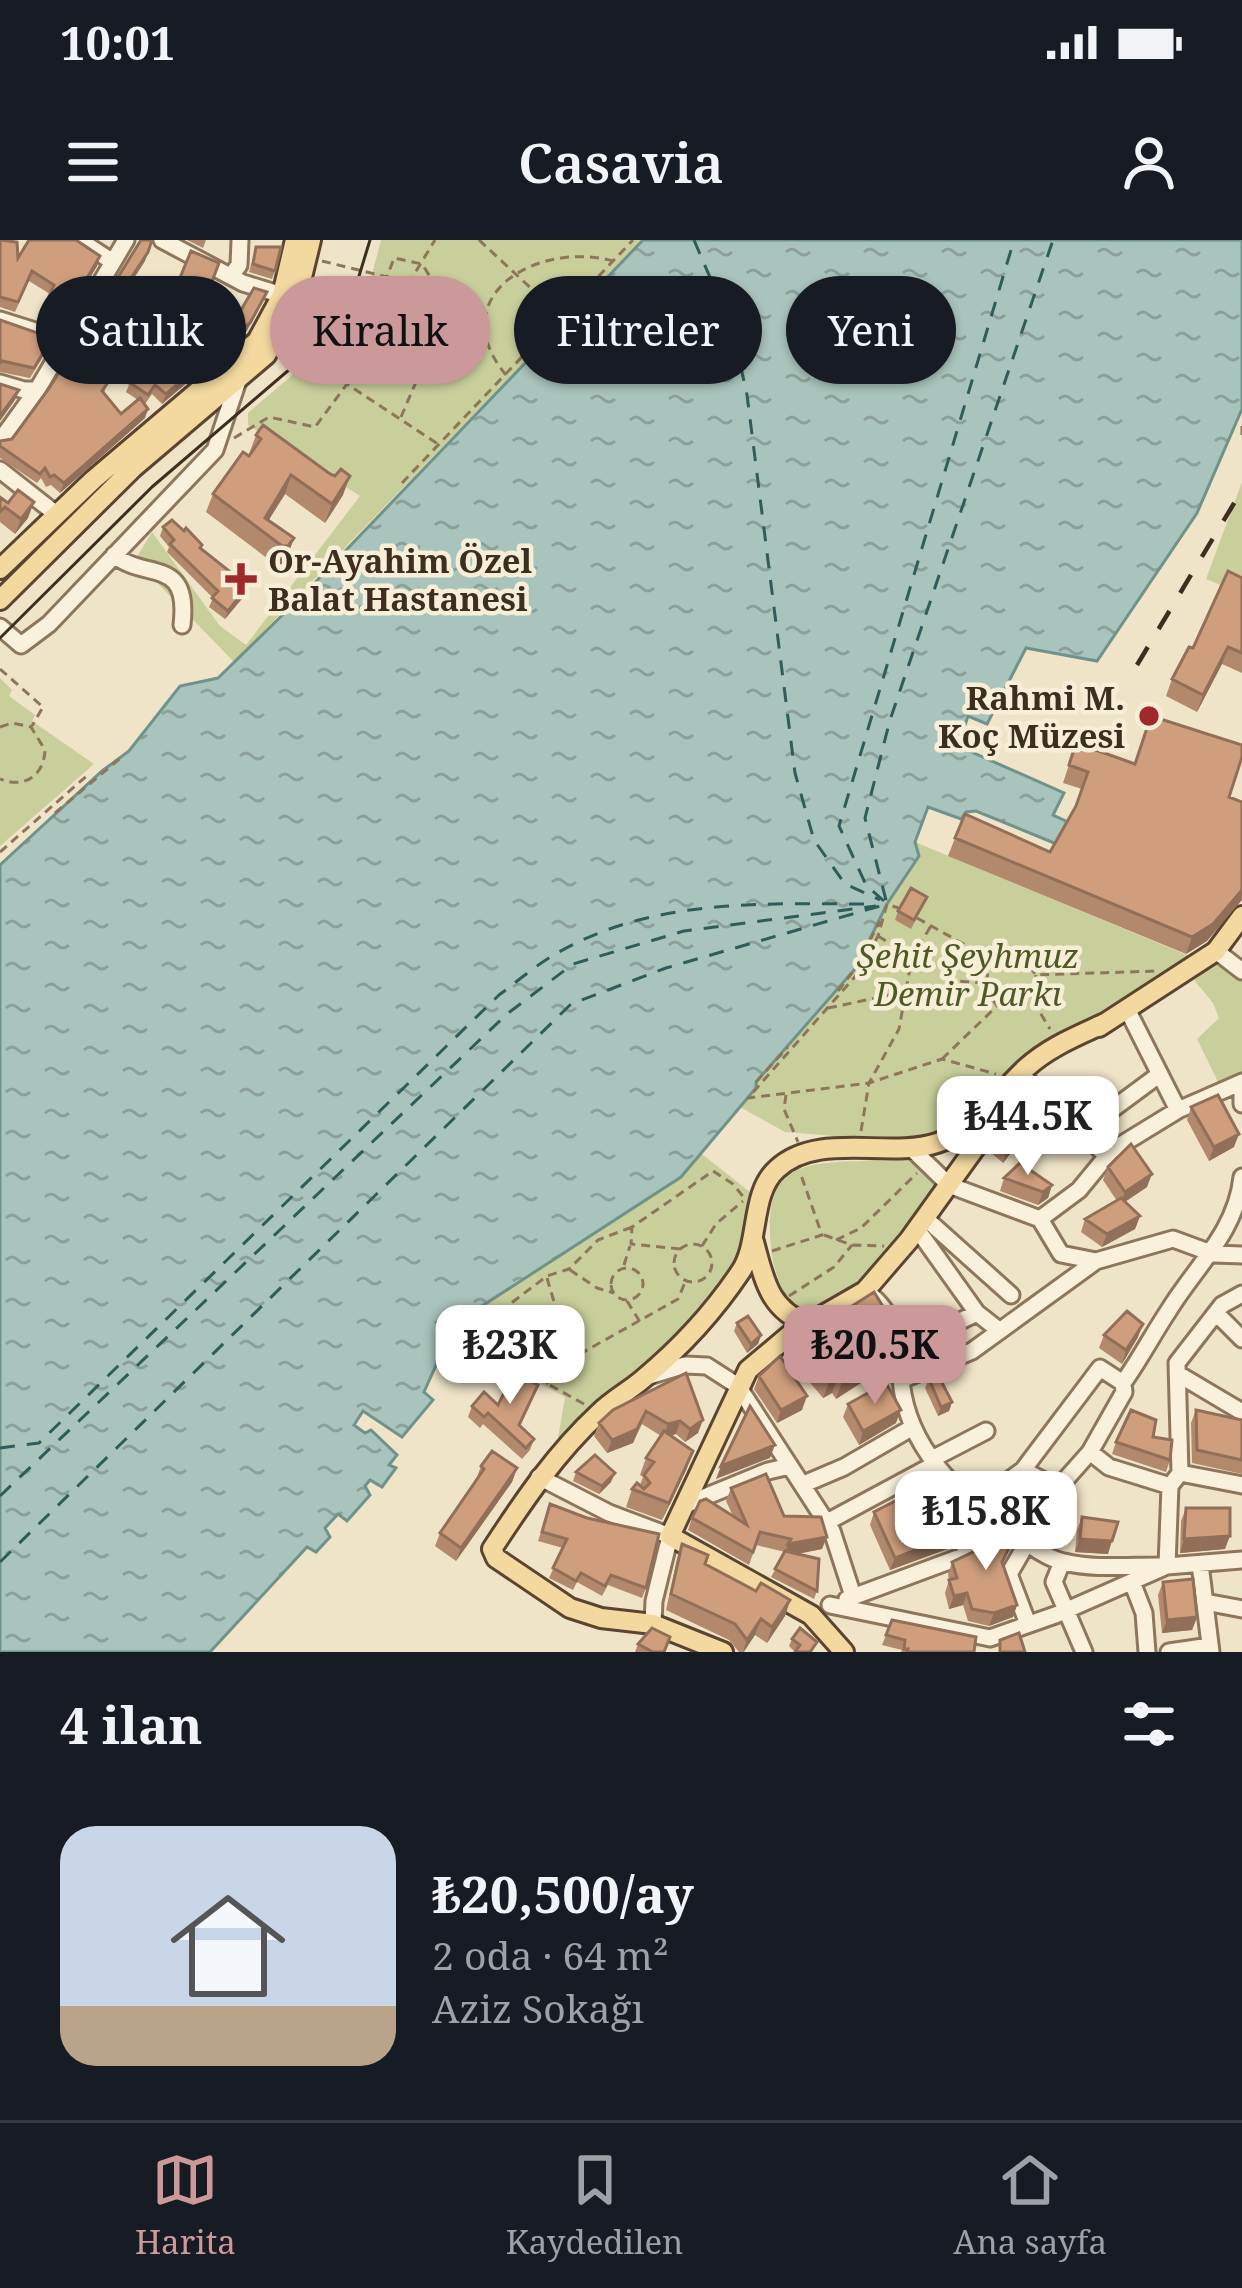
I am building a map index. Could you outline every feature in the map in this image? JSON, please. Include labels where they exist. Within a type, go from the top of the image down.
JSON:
[{"type":"main road","points":[[286,276],[295,240]]},
{"type":"main road","points":[[246,372],[283,331],[309,249]]},
{"type":"main road","points":[[0,569],[56,514],[243,355],[270,320]]},
{"type":"main road","points":[[0,600],[134,468],[232,384]]},
{"type":"main road","points":[[833,1648],[811,1615],[670,1536],[738,1386],[748,1370],[808,1324],[865,1291],[921,1224],[1022,1080],[1216,951],[1242,916]]},
{"type":"main road","points":[[722,1652],[653,1624],[601,1618],[570,1608],[496,1558],[492,1549],[539,1477],[601,1411],[645,1377],[724,1296],[756,1246],[764,1188],[792,1150],[911,1148],[952,1138],[977,1123],[1059,1045],[1105,1023]]},
{"type":"main road","points":[[756,1246],[777,1303],[788,1317],[808,1324]]},
{"type":"street","points":[[79,240],[113,262]]},
{"type":"street","points":[[105,276],[126,240]]},
{"type":"street","points":[[162,240],[231,276],[239,265],[241,240]]},
{"type":"street","points":[[0,320],[36,331]]},
{"type":"street","points":[[0,383],[38,390]]},
{"type":"street","points":[[0,441],[42,384]]},
{"type":"street","points":[[21,645],[49,624],[215,450],[237,384]]},
{"type":"street","points":[[0,470],[56,514]]},
{"type":"street","points":[[114,555],[126,565],[169,576],[184,605],[182,625]]},
{"type":"street","points":[[0,627],[21,645]]},
{"type":"street","points":[[0,639],[21,645]]},
{"type":"street","points":[[1216,951],[1242,970]]},
{"type":"street","points":[[1127,1009],[1178,1110]]},
{"type":"street","points":[[1083,1131],[1160,1074]]},
{"type":"street","points":[[1022,1080],[1107,1156]]},
{"type":"street","points":[[1040,1219],[1078,1190],[1107,1156],[1178,1110],[1242,1086],[1242,1105]]},
{"type":"street","points":[[911,1148],[949,1184],[1040,1219],[1061,1254],[1096,1261]]},
{"type":"street","points":[[1023,1470],[1058,1488],[1090,1452],[1166,1314],[1214,1254],[1239,1201],[1242,1177]]},
{"type":"street","points":[[921,1224],[1011,1295]]},
{"type":"street","points":[[921,1224],[977,1313],[1000,1331]]},
{"type":"street","points":[[902,1380],[972,1351],[1096,1261],[1172,1239],[1214,1254],[1242,1255]]},
{"type":"street","points":[[865,1291],[881,1303],[896,1329],[913,1427],[934,1462],[979,1510],[1062,1562],[1167,1566],[1242,1561]]},
{"type":"street","points":[[1167,1566],[1178,1363],[1216,1313],[1242,1294]]},
{"type":"street","points":[[899,1350],[977,1313]]},
{"type":"street","points":[[1216,1313],[1242,1340]]},
{"type":"street","points":[[645,1377],[685,1365],[707,1366],[738,1386],[826,1522],[853,1596]]},
{"type":"street","points":[[811,1615],[963,1556],[979,1510],[1023,1470],[1100,1369],[1124,1383]]},
{"type":"street","points":[[1178,1374],[1242,1412]]},
{"type":"street","points":[[804,1484],[913,1427]]},
{"type":"street","points":[[826,1522],[986,1431]]},
{"type":"street","points":[[1090,1452],[1109,1467],[1175,1480],[1242,1485]]},
{"type":"street","points":[[685,1505],[790,1466]]},
{"type":"street","points":[[539,1477],[609,1513],[670,1536],[653,1624]]},
{"type":"street","points":[[1027,1544],[1009,1574],[1028,1624]]},
{"type":"street","points":[[1062,1562],[1054,1582],[1084,1652]]},
{"type":"street","points":[[1169,1652],[1211,1649],[1200,1564]]},
{"type":"street","points":[[830,1605],[990,1645],[1028,1624],[1167,1566]]},
{"type":"street","points":[[1132,1582],[1144,1613],[1147,1652]]},
{"type":"street","points":[[1205,1602],[1242,1609]]},
{"type":"path","points":[[223,452],[238,434],[269,417],[315,427],[435,240]]},
{"type":"path","points":[[479,240],[518,276]]},
{"type":"path","points":[[599,276],[633,240]]},
{"type":"path","points":[[309,249],[387,278],[394,258],[419,264],[432,276]]},
{"type":"path","points":[[599,251],[614,262]]},
{"type":"path","points":[[507,265],[517,258]]},
{"type":"path","points":[[490,293],[493,284]]},
{"type":"path","points":[[490,346],[493,359],[506,375]]},
{"type":"path","points":[[401,483],[514,367]]},
{"type":"path","points":[[400,419],[415,384]]},
{"type":"path","points":[[346,385],[438,444]]},
{"type":"path","points":[[1242,426],[1242,435]]},
{"type":"path","points":[[0,670],[43,707],[31,727]]},
{"type":"path","points":[[0,727],[12,723],[31,727],[45,750],[42,767],[21,783],[2,780],[0,788]]},
{"type":"path","points":[[55,813],[123,756]]},
{"type":"path","points":[[0,851],[90,773]]},
{"type":"path","points":[[756,1082],[859,972],[878,936],[887,904],[901,909]]},
{"type":"path","points":[[917,918],[996,962],[1019,958],[1036,975],[1032,1000],[1010,1010],[988,997],[985,983],[996,962]]},
{"type":"path","points":[[880,921],[855,969],[748,1098],[869,1083],[942,1059],[997,1006]]},
{"type":"path","points":[[859,1148],[869,1083],[899,1029],[912,957],[931,926]]},
{"type":"path","points":[[878,936],[912,957]]},
{"type":"path","points":[[1036,975],[1184,971]]},
{"type":"path","points":[[824,1008],[958,981],[985,983]]},
{"type":"path","points":[[1032,1000],[1059,1045]]},
{"type":"path","points":[[942,1059],[1022,1080]]},
{"type":"path","points":[[787,1093],[784,1109],[798,1142],[792,1150],[822,1235]]},
{"type":"path","points":[[836,1240],[861,1228],[882,1210],[926,1162]]},
{"type":"path","points":[[601,1411],[465,1338],[547,1276],[569,1269],[598,1240],[632,1227],[713,1171],[745,1199],[716,1224],[702,1246]]},
{"type":"path","points":[[614,1293],[612,1278],[623,1268],[632,1227]]},
{"type":"path","points":[[756,1246],[822,1235],[852,1245],[904,1246]]},
{"type":"path","points":[[631,1244],[680,1249],[690,1244],[702,1246],[712,1262],[708,1274],[698,1281],[686,1280],[674,1267],[680,1249]]},
{"type":"path","points":[[777,1303],[834,1267],[852,1245]]},
{"type":"path","points":[[623,1268],[634,1270],[642,1283],[640,1293],[627,1300]]},
{"type":"path","points":[[569,1269],[627,1300],[640,1322]]},
{"type":"path","points":[[547,1276],[571,1359]]},
{"type":"path","points":[[547,1384],[571,1359],[678,1299],[686,1280]]},
{"type":"path","points":[[502,1309],[548,1328],[566,1344]]},
{"type":"green space","points":[[381,240],[643,240],[608,276],[514,276],[514,373],[234,662],[135,560],[152,532],[220,626],[246,645],[360,496],[248,425],[248,413],[282,384],[490,384],[490,276],[372,276]]},
{"type":"green space","points":[[1242,482],[1242,594],[1206,579]]},
{"type":"green space","points":[[0,678],[12,690],[9,696],[35,715],[32,721],[94,764],[0,846]]},
{"type":"green space","name":"Şehit Şeyhmuz Demir Parkı","points":[[915,842],[1189,956],[1019,1063],[967,1121],[909,1142],[785,1132],[740,1107],[756,1082],[855,969],[887,904],[919,856]]},
{"type":"green space","points":[[1218,961],[1242,975],[1242,1077],[1220,1086],[1197,1039],[1219,1018],[1194,980]]},
{"type":"green space","points":[[916,1153],[945,1181],[861,1280],[819,1306],[797,1312],[780,1285],[771,1245],[771,1211],[782,1181],[806,1167]]},
{"type":"green space","points":[[702,1154],[750,1192],[753,1238],[746,1263],[645,1377],[558,1438],[565,1397],[442,1332],[681,1177]]},
{"type":"water","points":[[643,240],[1242,240],[1242,409],[1197,513],[1097,661],[1026,648],[987,724],[968,716],[958,746],[1064,793],[1053,815],[1070,823],[1059,845],[976,811],[966,812],[961,819],[928,807],[915,842],[919,856],[887,904],[855,969],[681,1177],[442,1332],[437,1363],[424,1392],[433,1400],[402,1437],[363,1411],[354,1425],[365,1433],[371,1430],[397,1455],[389,1465],[396,1468],[382,1487],[370,1480],[365,1486],[370,1495],[347,1521],[338,1514],[325,1528],[330,1537],[316,1552],[307,1547],[210,1652],[0,1652],[0,865],[129,751],[180,686],[218,678],[514,375],[514,384],[762,384],[762,276],[609,276]]},
{"type":"building","points":[[0,240],[17,242],[18,258],[29,240],[76,240],[100,256],[88,276],[40,276],[32,271],[18,302],[0,297]]},
{"type":"building","points":[[141,240],[152,240],[132,276],[119,276]]},
{"type":"building","points":[[256,247],[281,247],[275,271],[253,264]]},
{"type":"building","points":[[191,251],[219,263],[214,276],[181,276]]},
{"type":"building","points":[[254,288],[267,292],[246,326],[246,301]]},
{"type":"building","points":[[0,320],[36,332],[34,368],[0,363]]},
{"type":"building","points":[[0,384],[19,390],[0,416]]},
{"type":"building","points":[[107,384],[102,391],[121,414],[140,398],[148,409],[64,483],[50,477],[45,468],[40,474],[0,446],[0,441],[12,439],[50,387]]},
{"type":"building","points":[[132,384],[178,384],[166,394],[155,385],[148,395]]},
{"type":"building","points":[[263,425],[330,474],[335,476],[341,469],[350,476],[332,504],[291,475],[265,518],[294,538],[288,546],[213,494],[243,452],[249,456],[261,439],[256,435]]},
{"type":"building","points":[[18,490],[34,502],[21,519],[5,507],[0,512],[0,497],[8,503]]},
{"type":"building","points":[[172,520],[248,586],[228,611],[212,598],[218,591],[170,544],[174,540],[163,527]]},
{"type":"building","points":[[1228,571],[1242,578],[1242,653],[1228,647],[1203,695],[1172,679],[1189,647],[1193,648]]},
{"type":"building","points":[[1151,716],[1242,745],[1229,797],[1242,802],[1242,890],[1213,924],[1192,937],[955,838],[965,814],[1050,852],[1076,806],[1088,772],[1069,765],[1076,743],[1135,764]]},
{"type":"building","points":[[911,888],[927,897],[914,920],[898,911]]},
{"type":"building","points":[[1218,1095],[1239,1134],[1214,1147],[1191,1107]]},
{"type":"building","points":[[1006,1124],[1021,1136],[1006,1154],[993,1142]]},
{"type":"building","points":[[1131,1144],[1152,1174],[1125,1192],[1108,1167]]},
{"type":"building","points":[[1020,1163],[1052,1185],[1043,1192],[1004,1178]]},
{"type":"building","points":[[1121,1198],[1140,1216],[1107,1234],[1085,1219]]},
{"type":"building","points":[[874,1292],[887,1313],[895,1364],[873,1362],[842,1382],[838,1376],[830,1380],[797,1341]]},
{"type":"building","points":[[1127,1311],[1143,1324],[1126,1350],[1104,1335]]},
{"type":"building","points":[[748,1316],[761,1335],[751,1344],[737,1323]]},
{"type":"building","points":[[780,1356],[807,1396],[781,1410],[759,1376]]},
{"type":"building","points":[[514,1373],[538,1385],[519,1425],[534,1439],[526,1448],[488,1413],[484,1417],[472,1406],[484,1392],[498,1405]]},
{"type":"building","points":[[686,1373],[703,1420],[690,1429],[680,1421],[668,1424],[646,1411],[637,1429],[612,1440],[599,1423],[613,1410]]},
{"type":"building","points":[[938,1375],[952,1402],[941,1407],[929,1379]]},
{"type":"building","points":[[886,1383],[901,1410],[863,1431],[848,1404]]},
{"type":"building","points":[[750,1406],[775,1445],[721,1466]]},
{"type":"building","points":[[1131,1410],[1156,1420],[1153,1437],[1172,1440],[1170,1460],[1116,1442]]},
{"type":"building","points":[[1196,1410],[1242,1420],[1242,1460],[1197,1450]]},
{"type":"building","points":[[664,1431],[693,1451],[669,1503],[632,1489],[637,1483],[644,1489],[650,1483],[644,1475],[654,1462],[646,1458]]},
{"type":"building","points":[[492,1451],[517,1468],[461,1548],[440,1533]]},
{"type":"building","points":[[595,1455],[615,1473],[602,1486],[576,1472]]},
{"type":"building","points":[[766,1474],[784,1516],[821,1517],[827,1537],[788,1544],[791,1539],[760,1532],[753,1552],[692,1518],[700,1501],[706,1499],[747,1525],[731,1488]]},
{"type":"building","points":[[1027,1475],[1039,1485],[1016,1505],[1004,1492]]},
{"type":"building","points":[[903,1497],[908,1507],[955,1535],[895,1558],[874,1512]]},
{"type":"building","points":[[550,1504],[587,1518],[659,1534],[646,1588],[611,1575],[605,1586],[581,1573],[576,1581],[553,1568],[567,1539],[542,1532]]},
{"type":"building","points":[[1186,1508],[1230,1508],[1230,1536],[1184,1539]]},
{"type":"building","points":[[1082,1517],[1118,1522],[1112,1541],[1080,1539]]},
{"type":"building","points":[[993,1520],[1015,1536],[1002,1562],[1017,1605],[994,1613],[972,1609],[967,1593],[954,1596],[949,1580],[957,1578],[952,1562],[977,1550]]},
{"type":"building","points":[[682,1544],[708,1555],[705,1564],[756,1591],[761,1583],[790,1600],[772,1627],[761,1619],[747,1640],[735,1624],[671,1594]]},
{"type":"building","points":[[785,1551],[819,1559],[817,1591],[775,1569]]},
{"type":"building","points":[[1193,1579],[1197,1617],[1167,1620],[1163,1582]]},
{"type":"building","points":[[892,1620],[976,1637],[974,1652],[907,1652],[905,1640],[886,1635]]},
{"type":"building","points":[[652,1628],[670,1637],[664,1652],[638,1644]]},
{"type":"building","points":[[800,1628],[817,1642],[810,1652],[795,1652],[800,1645],[792,1639]]},
{"type":"building","points":[[1019,1633],[1025,1652],[1000,1652],[1000,1640]]},
{"type":"ferry route","points":[[694,240],[733,331],[747,395],[795,773],[814,840],[845,884],[880,900]]},
{"type":"ferry route","points":[[884,901],[866,885],[839,826],[1014,240]]},
{"type":"ferry route","points":[[0,1562],[571,1004],[666,968],[887,904],[865,818],[890,720],[1053,240]]},
{"type":"ferry route","points":[[0,1448],[39,1443],[499,995],[551,957],[596,934],[673,913],[752,905],[874,904]]},
{"type":"ferry route","points":[[0,1496],[507,1014],[573,964],[684,931],[876,906]]},
{"type":"tram line","points":[[0,638],[152,487],[332,333],[352,299],[370,240]]},
{"type":"railway","points":[[1137,665],[1242,490]]},
{"type":"place","name":"Or-Ayahim Özel Balat Hastanesi","points":[[241,579]]},
{"type":"place","name":"Rahmi M. Koç Müzesi","points":[[1149,716]]}]
